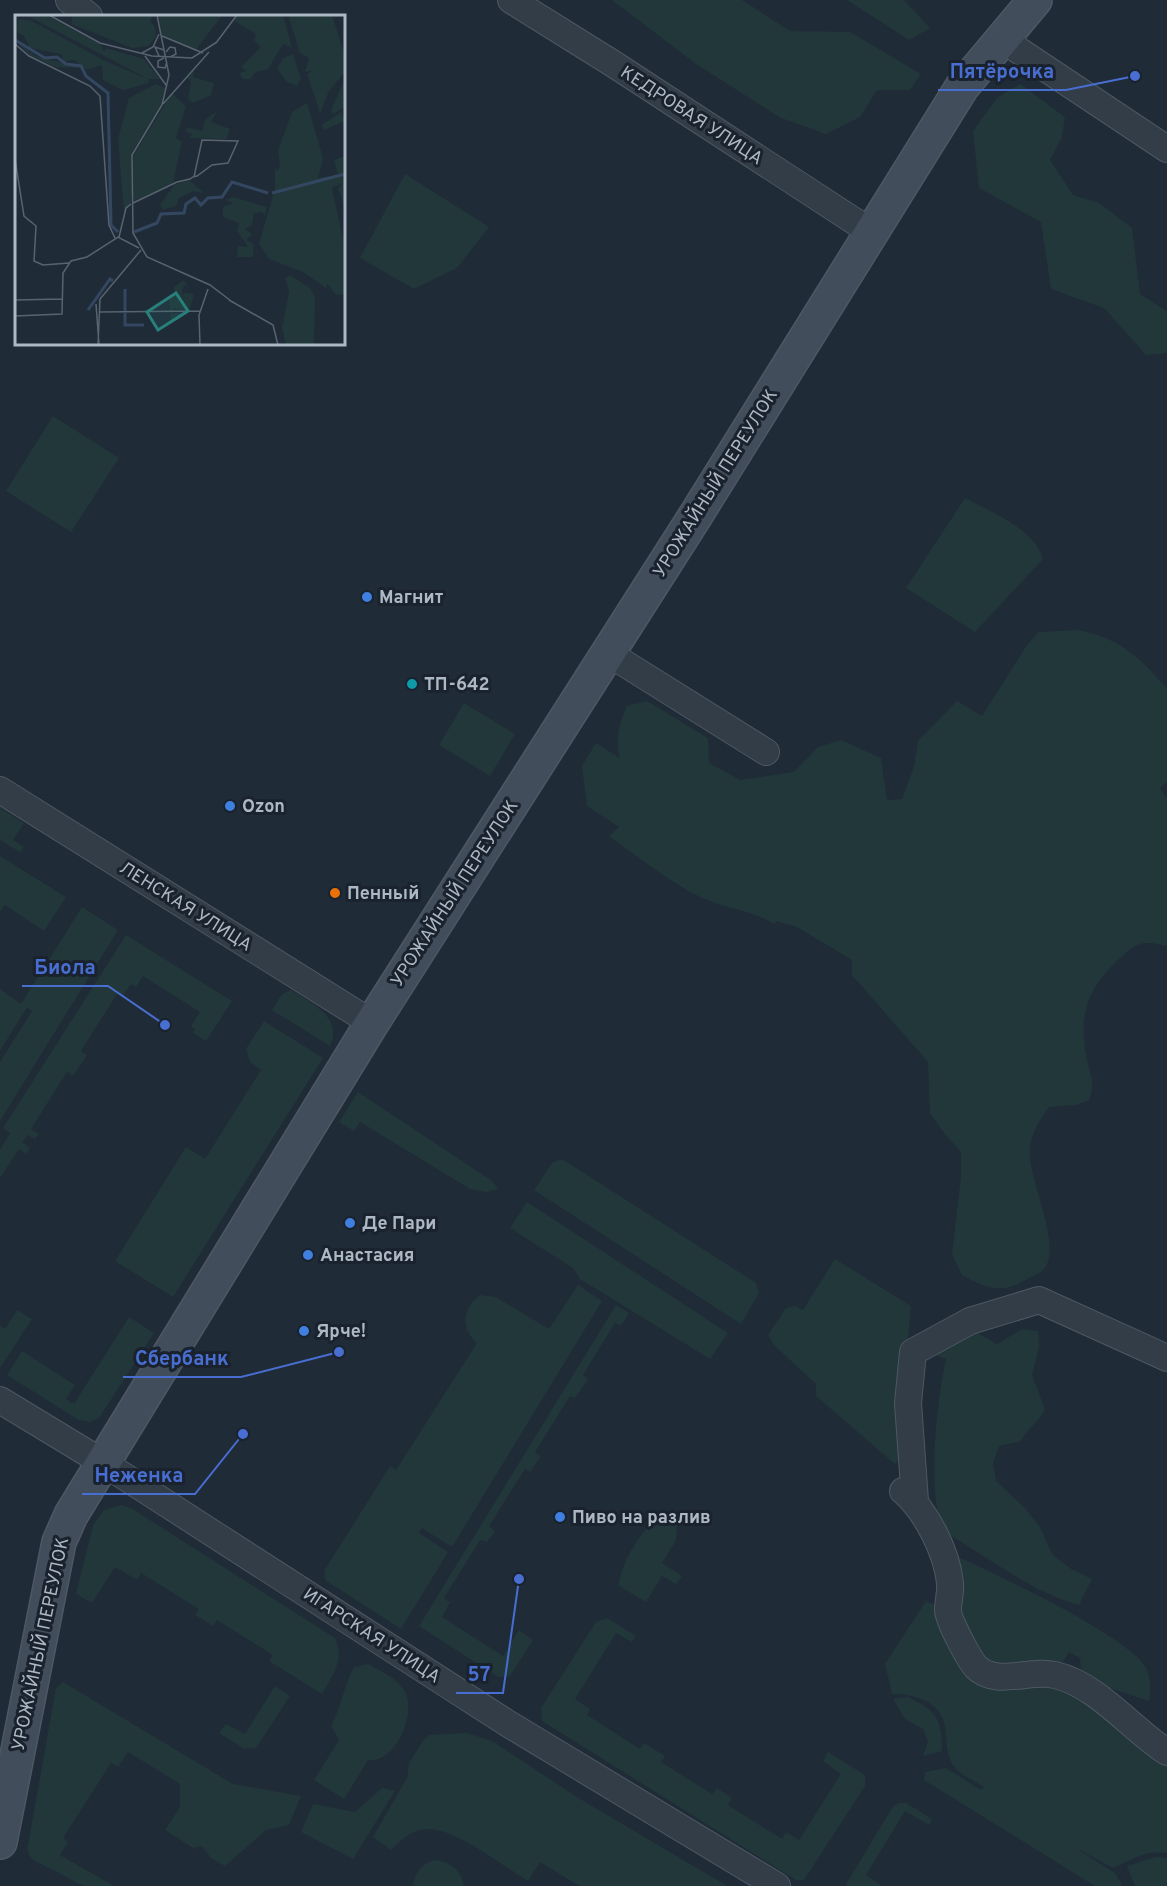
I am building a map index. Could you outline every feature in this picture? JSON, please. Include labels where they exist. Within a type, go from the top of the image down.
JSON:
[{"type":"street","points":[[69,0],[89,15]]},
{"type":"street","points":[[91,15],[101,0]]},
{"type":"street","name":"КЕДРОВАЯ УЛИЦА","points":[[511,0],[871,232]]},
{"type":"street","name":"УРОЖАЙНЫЙ ПЕРЕУЛОК","points":[[0,1842],[59,1542],[70,1515],[372,1023],[608,653],[962,87],[1035,0]]},
{"type":"street","points":[[1004,37],[1018,50],[1167,149]]},
{"type":"street","points":[[608,653],[766,752]]},
{"type":"street","name":"ЛЕНСКАЯ УЛИЦА","points":[[0,790],[372,1023]]},
{"type":"street","points":[[1167,1358],[1039,1300],[970,1321],[913,1352],[908,1403],[908,1495],[938,1539],[950,1584],[948,1612],[975,1666],[986,1675],[1042,1672],[1074,1682],[1167,1752]]},
{"type":"street","name":"ИГАРСКАЯ УЛИЦА","points":[[0,1400],[102,1462],[507,1723],[777,1886]]},
{"type":"green space","points":[[612,0],[742,0],[790,31],[850,32],[921,74],[910,90],[877,90],[860,117],[826,134],[781,118],[696,64]]},
{"type":"green space","points":[[847,0],[904,0],[930,28],[909,40]]},
{"type":"green space","points":[[1020,84],[1065,117],[1062,137],[1050,160],[1073,195],[1099,203],[1132,228],[1140,294],[1167,311],[1167,353],[1146,355],[1104,308],[1051,289],[1041,222],[979,188],[973,131],[997,98]]},
{"type":"green space","points":[[405,174],[489,227],[457,268],[414,289],[360,258]]},
{"type":"green space","points":[[53,416],[119,458],[71,532],[6,491]]},
{"type":"green space","points":[[965,498],[999,515],[1021,530],[1031,538],[1043,559],[975,632],[906,588]]},
{"type":"green space","points":[[1077,630],[1117,643],[1147,667],[1167,688],[1167,782],[1160,788],[1167,799],[1167,946],[1145,943],[1135,946],[1107,971],[1092,993],[1084,1017],[1084,1045],[1092,1080],[1089,1100],[1077,1105],[1049,1107],[1032,1137],[1030,1148],[1030,1161],[1048,1232],[1050,1248],[1048,1262],[1041,1272],[1017,1285],[993,1288],[962,1275],[952,1255],[961,1176],[961,1152],[930,1113],[928,1062],[852,975],[852,960],[797,927],[776,921],[775,924],[759,916],[698,896],[644,862],[609,836],[619,827],[587,806],[582,766],[596,743],[620,758],[619,732],[627,706],[647,701],[708,738],[709,763],[740,780],[794,772],[818,747],[841,740],[881,758],[887,800],[902,799],[914,767],[918,741],[957,701],[982,716],[1027,645],[1039,632]]},
{"type":"green space","points":[[464,703],[515,734],[490,776],[439,745]]},
{"type":"green space","points":[[0,808],[24,823],[13,840],[24,847],[20,852],[0,840]]},
{"type":"green space","points":[[0,856],[66,897],[44,931],[5,905],[0,912]]},
{"type":"green space","points":[[82,907],[118,930],[0,1121],[0,1062],[32,1011],[27,1007],[0,1051],[0,989],[21,1004]]},
{"type":"green space","points":[[126,935],[232,1001],[206,1041],[193,1033],[195,1029],[191,1026],[200,1012],[143,976],[136,987],[131,984],[122,997],[117,994],[81,1051],[87,1055],[73,1076],[67,1072],[31,1129],[39,1134],[35,1139],[28,1135],[22,1142],[30,1148],[26,1154],[19,1149],[0,1178],[0,1150],[10,1133],[3,1128]]},
{"type":"green space","points":[[291,990],[316,1006],[329,1019],[333,1036],[330,1046],[272,1010],[282,994]]},
{"type":"green space","points":[[264,1021],[323,1058],[173,1297],[115,1261],[186,1147],[205,1159],[261,1070],[250,1062],[246,1049]]},
{"type":"green space","points":[[358,1092],[492,1181],[498,1189],[486,1192],[470,1189],[360,1122],[354,1131],[339,1122]]},
{"type":"green space","points":[[562,1159],[756,1283],[759,1293],[741,1324],[534,1190],[552,1163]]},
{"type":"green space","points":[[527,1202],[728,1333],[710,1359],[580,1279],[573,1268],[510,1228]]},
{"type":"green space","points":[[835,1259],[911,1306],[901,1407],[904,1453],[895,1464],[816,1396],[816,1384],[774,1345],[768,1335],[786,1308],[795,1306],[803,1310]]},
{"type":"green space","points":[[578,1285],[602,1301],[452,1547],[422,1528],[419,1533],[448,1552],[401,1629],[325,1580],[324,1571],[390,1466],[396,1470],[477,1343],[468,1331],[465,1319],[474,1300],[480,1295],[496,1297],[549,1329]]},
{"type":"green space","points":[[616,1305],[629,1313],[621,1326],[615,1323],[583,1375],[588,1379],[575,1398],[570,1396],[535,1452],[541,1456],[530,1472],[525,1469],[489,1526],[495,1531],[487,1542],[480,1540],[444,1598],[450,1602],[442,1617],[503,1656],[519,1630],[533,1640],[510,1676],[498,1677],[419,1626]]},
{"type":"green space","points":[[17,1310],[32,1319],[0,1368],[0,1326],[5,1329]]},
{"type":"green space","points":[[129,1317],[154,1333],[99,1418],[90,1422],[79,1420],[7,1375],[22,1351],[75,1385],[66,1399],[74,1404]]},
{"type":"green space","points":[[960,1323],[997,1344],[1022,1329],[1038,1331],[1039,1347],[1032,1375],[1045,1409],[1021,1441],[999,1446],[993,1463],[996,1481],[1025,1508],[1040,1527],[1052,1554],[1071,1569],[1092,1579],[1079,1605],[1050,1594],[1008,1572],[954,1538],[946,1531],[939,1517],[934,1474],[935,1448],[946,1359],[926,1351]]},
{"type":"green space","points":[[121,1505],[131,1508],[335,1638],[339,1653],[338,1660],[334,1673],[322,1694],[269,1661],[273,1655],[217,1620],[213,1626],[195,1615],[199,1609],[141,1573],[137,1580],[115,1567],[92,1603],[76,1594],[93,1525],[104,1510]]},
{"type":"green space","points":[[664,1515],[677,1524],[676,1540],[662,1563],[682,1576],[676,1584],[662,1576],[646,1602],[619,1586],[620,1577],[628,1556],[641,1535],[656,1519]]},
{"type":"green space","points":[[954,1555],[1026,1589],[1085,1621],[1132,1652],[1145,1666],[1150,1683],[1149,1701],[1082,1679],[1080,1658],[1069,1652],[1057,1672],[1059,1679],[1167,1745],[1167,1853],[1146,1854],[1113,1868],[1076,1848],[1116,1874],[1122,1886],[1095,1886],[924,1780],[925,1772],[946,1768],[981,1790],[984,1787],[962,1774],[952,1763],[943,1720],[935,1707],[922,1699],[892,1694],[885,1664],[926,1601],[952,1613]]},
{"type":"green space","points":[[607,1618],[636,1636],[632,1642],[616,1633],[575,1699],[590,1709],[587,1715],[640,1749],[644,1743],[665,1756],[661,1762],[712,1794],[717,1788],[732,1798],[728,1805],[782,1839],[786,1832],[799,1840],[841,1774],[823,1761],[828,1752],[865,1775],[865,1786],[804,1880],[796,1880],[542,1721],[541,1708],[596,1622]]},
{"type":"green space","points":[[368,1664],[388,1675],[402,1687],[408,1701],[406,1724],[395,1746],[387,1754],[378,1759],[368,1760],[344,1799],[314,1780],[339,1740],[331,1726],[354,1667]]},
{"type":"green space","points":[[63,1682],[233,1784],[301,1796],[289,1825],[266,1830],[225,1866],[211,1858],[202,1846],[193,1848],[165,1830],[180,1807],[180,1784],[128,1752],[118,1767],[111,1763],[63,1838],[68,1842],[60,1855],[114,1886],[84,1886],[33,1860],[28,1854],[28,1845],[56,1688]]},
{"type":"green space","points":[[275,1686],[290,1696],[256,1748],[244,1749],[219,1733],[226,1724],[245,1734]]},
{"type":"green space","points":[[908,1697],[926,1707],[936,1717],[941,1731],[942,1751],[923,1756],[928,1741],[923,1729],[905,1719],[893,1699]]},
{"type":"green space","points":[[467,1733],[492,1741],[577,1797],[727,1886],[579,1886],[540,1862],[528,1881],[479,1849],[451,1834],[438,1830],[427,1829],[412,1833],[391,1850],[373,1837],[407,1778],[409,1763],[424,1739],[430,1735]]},
{"type":"green space","points":[[382,1788],[395,1791],[353,1859],[301,1832],[313,1804],[355,1812]]},
{"type":"green space","points":[[906,1803],[932,1819],[929,1825],[905,1811],[866,1875],[882,1886],[845,1886],[893,1806]]},
{"type":"green space","points":[[1156,1857],[1167,1858],[1167,1886],[1135,1886],[1127,1866]]},
{"type":"green space","points":[[434,1860],[454,1867],[461,1875],[464,1886],[413,1886],[419,1870]]},
{"type":"place","name":"Пятёрочка","points":[[1135,76]]},
{"type":"place","name":"Магнит","points":[[367,597]]},
{"type":"place","name":"ТП-642","points":[[412,684]]},
{"type":"place","name":"Ozon","points":[[230,806]]},
{"type":"place","name":"Пенный","points":[[335,893]]},
{"type":"place","name":"Биола","points":[[165,1025]]},
{"type":"place","name":"Де Пари","points":[[350,1223]]},
{"type":"place","name":"Анастасия","points":[[308,1255]]},
{"type":"place","name":"Ярче!","points":[[304,1331]]},
{"type":"place","name":"Сбербанк","points":[[339,1352]]},
{"type":"place","name":"Неженка","points":[[243,1434]]},
{"type":"place","name":"Пиво на разлив","points":[[560,1517]]},
{"type":"place","name":"57","points":[[519,1579]]}]
